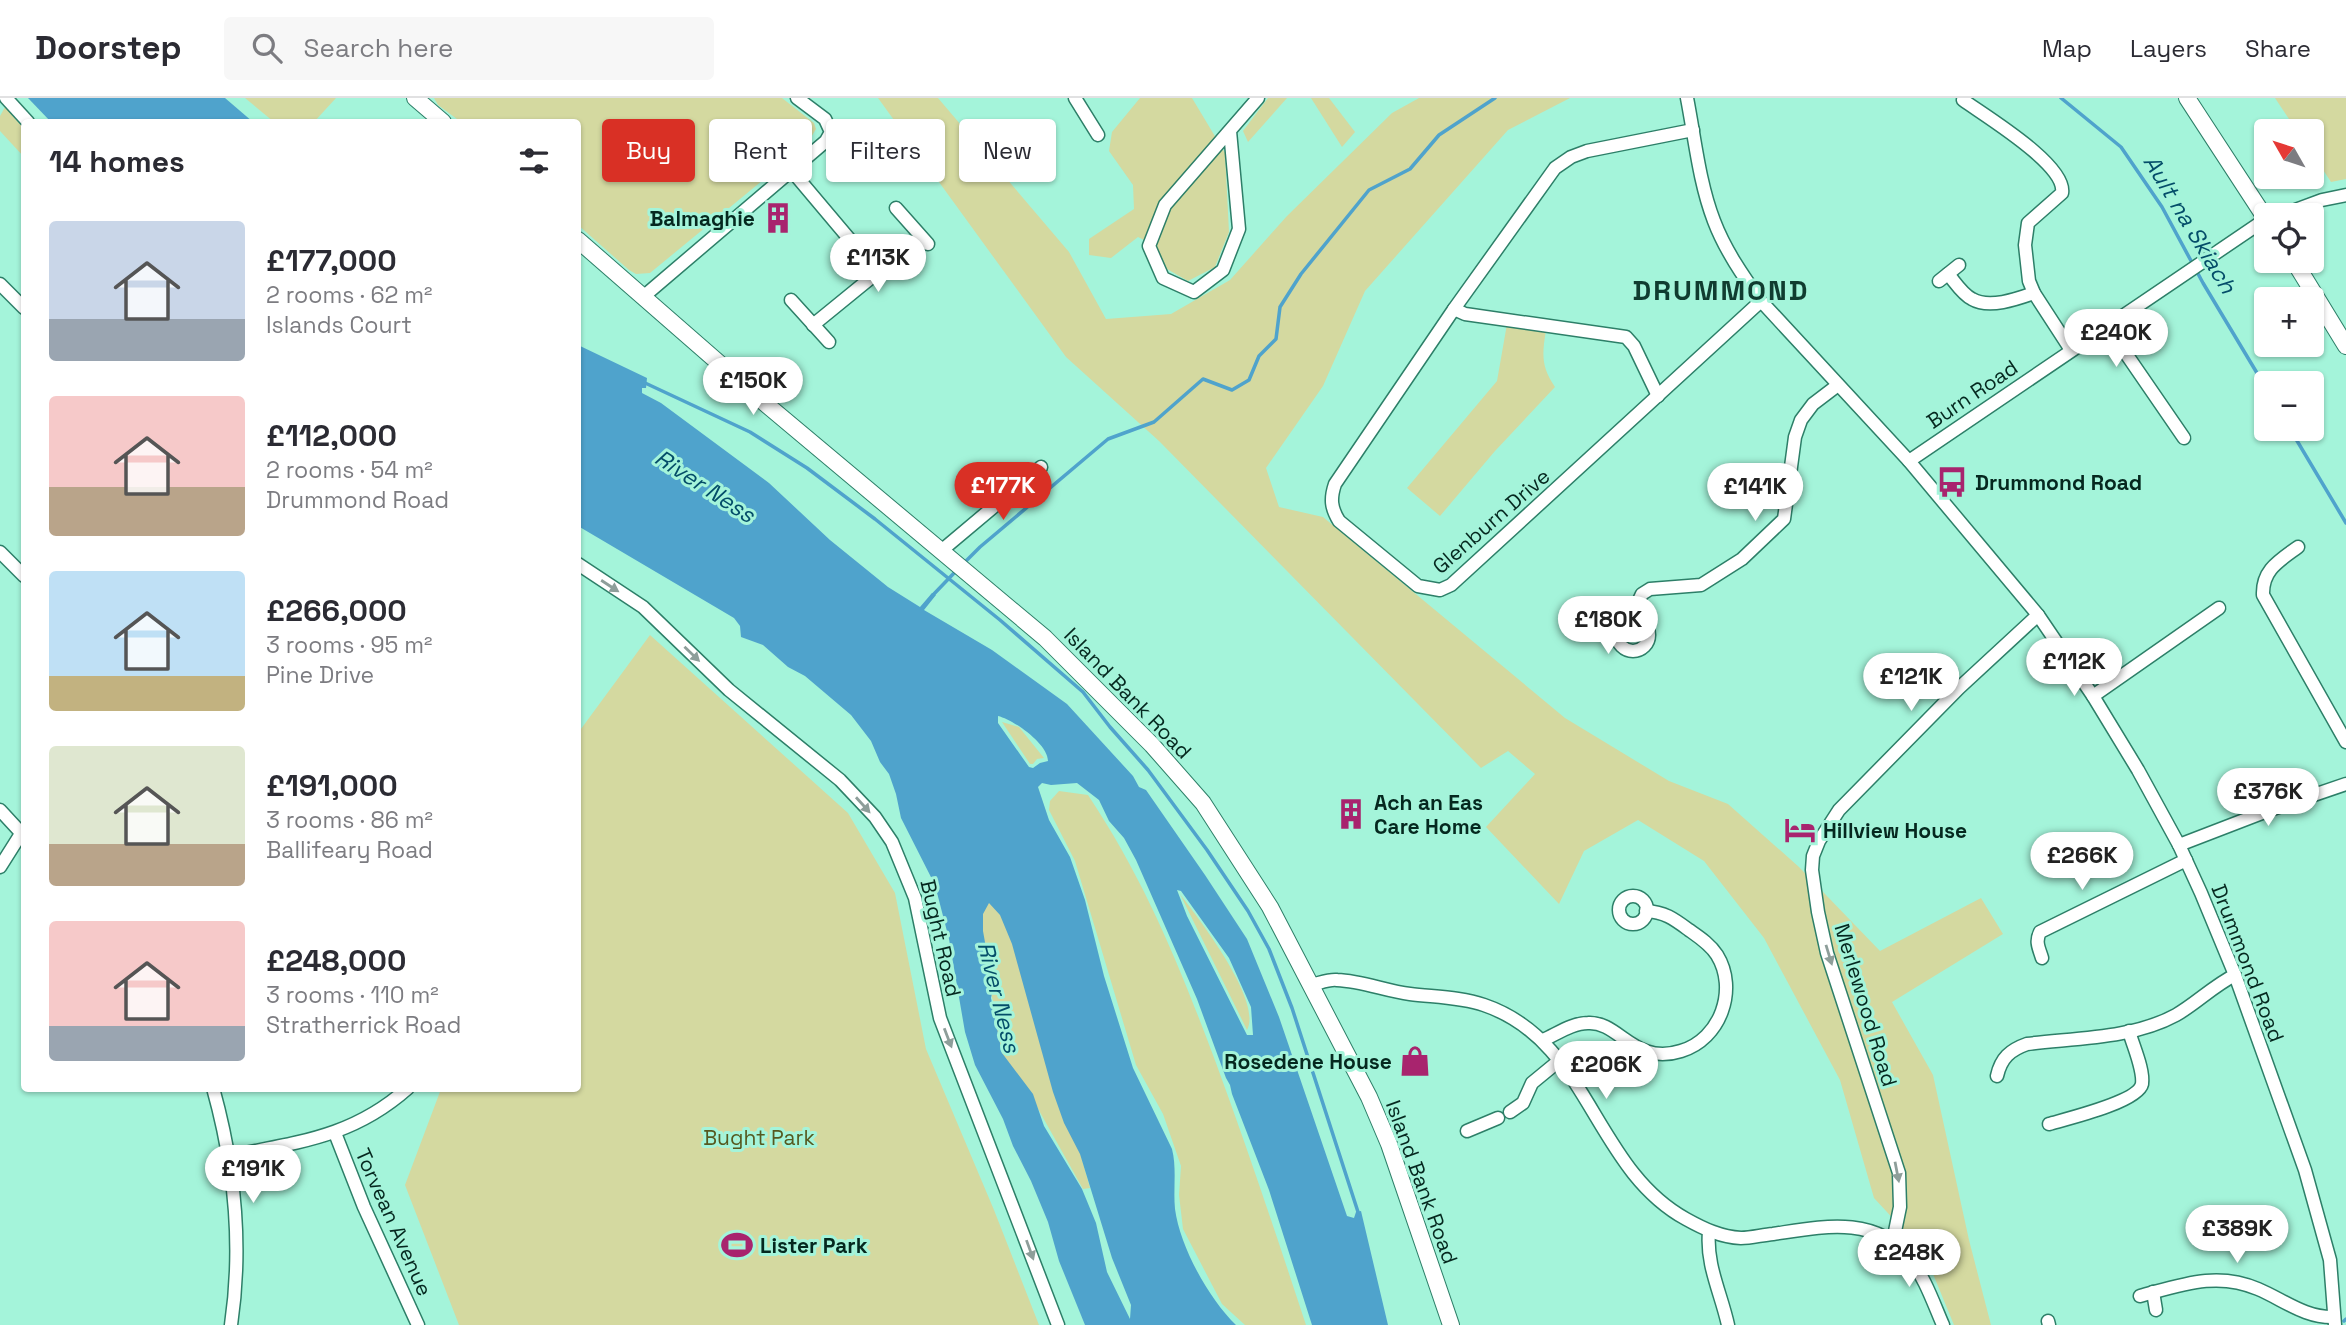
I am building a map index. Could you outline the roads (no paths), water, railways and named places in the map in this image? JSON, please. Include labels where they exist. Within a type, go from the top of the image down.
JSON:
[{"type":"main road","points":[[415,98],[440,119]]},
{"type":"main road","points":[[2187,98],[2256,203]]},
{"type":"main road","name":"Island Bank Road","points":[[581,243],[1045,638],[1152,745],[1203,803],[1270,907],[1363,1085],[1389,1144],[1451,1325]]},
{"type":"main road","points":[[2301,273],[2346,346]]},
{"type":"street","points":[[6,98],[25,119]]},
{"type":"street","points":[[797,98],[825,119],[831,132],[826,141],[812,153]]},
{"type":"street","points":[[1075,98],[1098,135]]},
{"type":"street","points":[[1230,131],[1239,229],[1223,270],[1194,292],[1163,278],[1149,246],[1165,205],[1258,98]]},
{"type":"street","name":"Drummond Road","points":[[1687,98],[1701,175],[1714,221],[1725,245],[1761,302],[1909,461],[2038,615],[2138,769],[2179,845],[2235,975],[2305,1170],[2330,1260],[2335,1321]]},
{"type":"street","points":[[1961,102],[2044,159],[2061,182],[2062,193],[2033,218],[2026,230],[2027,268],[2034,293],[2071,350]]},
{"type":"street","name":"Glenburn Drive","points":[[1693,130],[1587,151],[1571,157],[1556,168],[1454,309],[1335,484],[1331,496],[1332,510],[1339,522],[1418,586],[1440,590],[1451,585],[1761,302]]},
{"type":"street","points":[[643,298],[779,182]]},
{"type":"street","points":[[801,182],[878,273]]},
{"type":"street","points":[[2314,203],[2346,195]]},
{"type":"street","points":[[813,324],[878,273],[925,241],[896,208]]},
{"type":"street","name":"Burn Road","points":[[1909,461],[2254,227]]},
{"type":"street","points":[[1959,265],[1943,277],[1975,301],[1989,303],[2017,299],[2034,293]]},
{"type":"street","points":[[0,284],[21,305]]},
{"type":"street","points":[[791,300],[830,342]]},
{"type":"street","points":[[1454,309],[1465,314],[1626,337],[1634,346],[1658,396]]},
{"type":"street","points":[[2107,326],[2185,438]]},
{"type":"street","points":[[1630,620],[1642,594],[1650,589],[1701,585],[1742,559],[1784,519],[1795,437],[1801,420],[1813,404],[1838,385]]},
{"type":"street","points":[[941,551],[1041,467]]},
{"type":"street","points":[[2295,554],[2268,570],[2262,582],[2263,595],[2346,742]]},
{"type":"street","points":[[3,560],[21,574]]},
{"type":"street","name":"Bught Road","points":[[581,567],[643,607],[729,690],[840,780],[874,817],[892,842],[915,898],[940,1018],[1058,1325]]},
{"type":"street","points":[[2093,696],[2218,608]]},
{"type":"street","name":"Merlewood Road","points":[[1894,1241],[1900,1207],[1899,1173],[1827,953],[1818,912],[1812,870],[1813,856],[1819,841],[1839,810],[1959,688],[2038,615]]},
{"type":"street","points":[[2179,845],[2346,784]]},
{"type":"street","points":[[0,810],[21,830]]},
{"type":"street","points":[[0,867],[21,837]]},
{"type":"street","points":[[2042,958],[2038,946],[2039,932],[2186,860]]},
{"type":"street","points":[[1543,1040],[1570,1027],[1589,1022],[1605,1026],[1637,1049],[1669,1053],[1682,1051],[1701,1040],[1715,1026],[1727,990],[1726,978],[1717,955],[1708,944],[1668,914],[1646,911]]},
{"type":"street","points":[[1997,1076],[2006,1055],[2027,1044],[2129,1031],[2175,1016],[2212,988],[2235,975]]},
{"type":"street","points":[[1311,985],[1337,980],[1481,1004],[1522,1023],[1543,1040],[1577,1082],[1608,1139],[1630,1171],[1675,1213],[1709,1232],[1742,1238],[1830,1226],[1860,1228],[1894,1241],[1922,1276],[1943,1325]]},
{"type":"street","points":[[2049,1125],[2122,1101],[2139,1090],[2142,1083],[2140,1071],[2129,1031]]},
{"type":"street","points":[[1510,1112],[1523,1103],[1532,1083],[1560,1060]]},
{"type":"street","points":[[214,1092],[230,1156],[236,1202],[237,1249],[231,1325]]},
{"type":"street","points":[[230,1156],[335,1133],[380,1111],[403,1092]]},
{"type":"street","points":[[1467,1131],[1497,1118]]},
{"type":"street","name":"Torvean Avenue","points":[[335,1133],[364,1207],[418,1325]]},
{"type":"street","points":[[1709,1232],[1709,1264],[1728,1325]]},
{"type":"street","points":[[2156,1310],[2147,1294],[2201,1279],[2220,1279],[2259,1289],[2296,1309],[2335,1321]]},
{"type":"water","points":[[28,98],[225,98],[250,119],[48,119]]},
{"type":"water","name":"River Ness","points":[[581,346],[647,378],[646,388],[642,388],[642,393],[661,403],[769,483],[830,540],[888,587],[920,607],[932,593],[936,595],[924,610],[992,650],[1067,704],[1133,776],[1139,787],[1146,790],[1247,939],[1279,1017],[1347,1216],[1354,1218],[1356,1212],[1361,1211],[1388,1325],[1312,1325],[1269,1190],[1230,1085],[1197,999],[1136,860],[1124,838],[1109,821],[1099,800],[1077,783],[1042,783],[1038,787],[1049,820],[1070,857],[1085,900],[1104,976],[1133,1068],[1172,1149],[1175,1209],[1183,1240],[1206,1287],[1236,1325],[1085,1325],[1031,1181],[975,1065],[965,1032],[949,939],[935,885],[901,818],[889,774],[880,762],[871,741],[851,715],[763,645],[741,637],[740,626],[734,618],[581,528]],"holes":[[[998,716],[1013,722],[1036,740],[1047,754],[1048,761],[1033,768],[1029,767],[998,723]],[[1177,890],[1181,891],[1229,958],[1251,1007],[1253,1035],[1247,1035],[1187,916]],[[989,903],[1000,915],[1012,944],[1053,1092],[1064,1123],[1080,1154],[1112,1258],[1131,1305],[1130,1319],[1107,1272],[1096,1223],[1082,1189],[1044,1126],[1033,1094],[1002,1053],[991,998],[993,987],[983,931],[983,914]]]},
{"type":"waterway","name":"Ault na Skiach","points":[[964,563],[1108,439],[1154,422],[1203,379],[1232,390],[1249,380],[1259,356],[1276,339],[1280,307],[1301,274],[1369,190],[1410,169],[1439,135],[1495,98]]},
{"type":"waterway","name":"Ault na Skiach","points":[[2061,98],[2121,147],[2162,207],[2203,283],[2256,371]]},
{"type":"waterway","points":[[643,382],[750,432],[807,468],[1000,620],[1083,692],[1148,770],[1207,850],[1248,911],[1269,949],[1292,1008],[1359,1215]]},
{"type":"waterway","name":"Ault na Skiach","points":[[2297,441],[2346,523]]},
{"type":"waterway","name":"Ault na Skiach","points":[[932,596],[956,571]]},
{"type":"place","name":"Balmaghie","points":[[778,218]]},
{"type":"place","name":"Drummond Road","points":[[1952,482]]},
{"type":"place","name":"Ach an Eas Care Home","points":[[1351,814]]},
{"type":"place","name":"Hillview House","points":[[1800,830]]},
{"type":"place","name":"Rosedene House","points":[[1415,1061]]},
{"type":"place","name":"Lister Park","points":[[737,1245]]},
{"type":"district","name":"DRUMMOND","points":[[1721,290]]},
{"type":"park label","name":"Bught Park","points":[[759,1137]]}]
